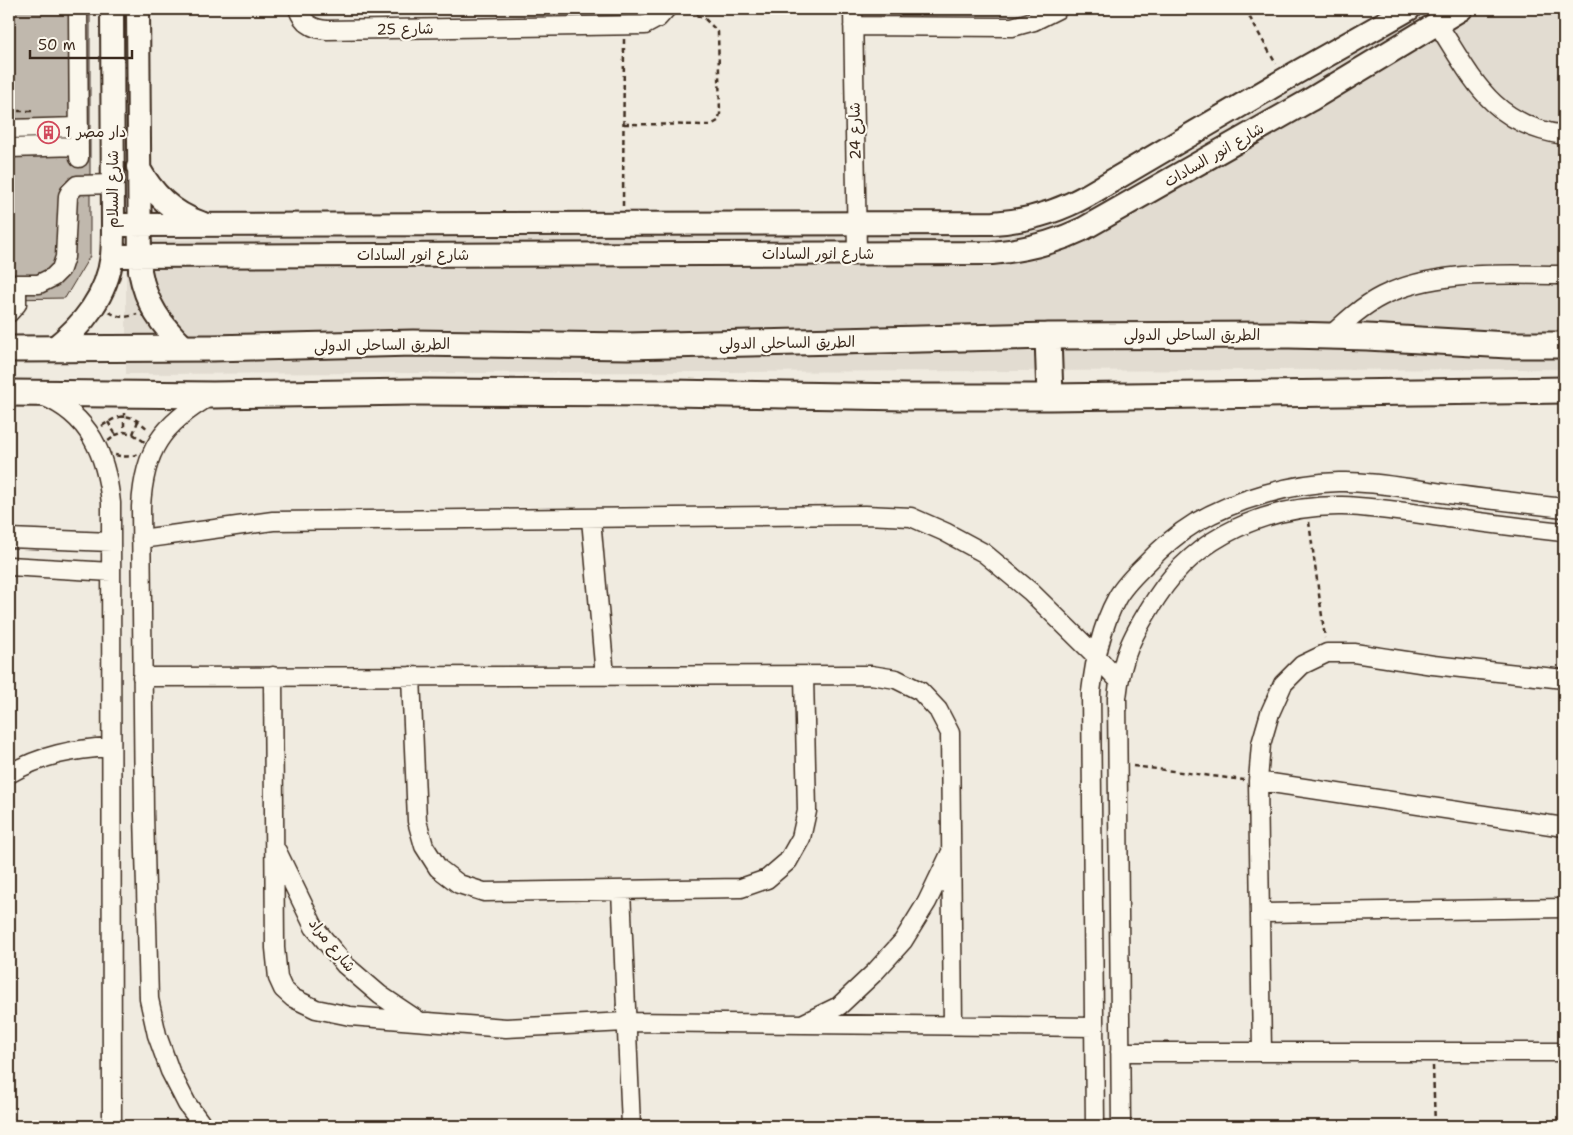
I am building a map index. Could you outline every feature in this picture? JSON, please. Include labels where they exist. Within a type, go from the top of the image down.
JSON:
[{"type":"highway","name":"الطريق الساحلى الدولى","points":[[9,349],[413,344],[637,346],[1048,336],[1330,336],[1564,345]]},
{"type":"highway","points":[[1048,336],[1050,397]]},
{"type":"highway","points":[[9,393],[213,395],[422,392],[1050,397],[1564,390]]},
{"type":"main road","name":"شارع السلام","points":[[53,349],[75,330],[96,302],[105,283],[112,256],[112,9]]},
{"type":"main road","name":"شارع السلام","points":[[138,9],[138,225],[139,256],[143,286],[163,326],[185,348]]},
{"type":"main road","name":"شارع انور السادات","points":[[113,225],[1010,222],[1042,215],[1088,195],[1409,9]]},
{"type":"main road","name":"شارع انور السادات","points":[[112,256],[992,253],[1011,251],[1048,244],[1083,229],[1310,100],[1461,9]]},
{"type":"main road","points":[[1289,77],[1310,100]]},
{"type":"main road","points":[[138,168],[165,203],[190,219],[204,225]]},
{"type":"main road","points":[[490,224],[492,255]]},
{"type":"street","points":[[9,148],[79,152],[78,9]]},
{"type":"street","name":"شارع 25","points":[[298,9],[308,24],[314,28],[327,30],[645,25],[658,18],[666,9]]},
{"type":"street","points":[[853,17],[1012,27],[1034,21],[1058,9]]},
{"type":"street","name":"شارع 24","points":[[853,17],[857,253]]},
{"type":"street","points":[[1437,23],[1478,87],[1496,106],[1528,126],[1564,135]]},
{"type":"street","points":[[9,129],[78,127]]},
{"type":"street","points":[[9,313],[17,304],[13,284],[38,284],[53,277],[61,269],[65,257],[68,196],[70,192],[77,185],[113,184]]},
{"type":"street","points":[[1330,336],[1346,321],[1375,300],[1401,288],[1422,282],[1444,278],[1564,275]]},
{"type":"street","points":[[37,394],[58,402],[81,422],[94,441],[103,460],[109,488],[111,542],[112,1126]]},
{"type":"street","points":[[204,1126],[187,1104],[170,1071],[157,1035],[149,999],[144,814],[141,539],[142,489],[149,458],[176,419],[188,409],[213,395]]},
{"type":"street","points":[[1095,1126],[1091,692],[1096,656],[1117,598],[1134,576],[1162,547],[1195,523],[1231,505],[1305,485],[1340,482],[1376,484],[1564,508]]},
{"type":"street","points":[[1121,1126],[1119,681],[1128,647],[1165,584],[1188,560],[1214,540],[1243,524],[1274,514],[1307,508],[1340,506],[1374,508],[1564,532]]},
{"type":"street","points":[[141,539],[273,521],[864,515],[911,517],[945,532],[984,553],[1031,592],[1119,681]]},
{"type":"street","points":[[591,519],[605,676]]},
{"type":"street","points":[[9,538],[111,542]]},
{"type":"street","points":[[9,566],[111,572]]},
{"type":"street","points":[[1262,1052],[1258,782],[1261,744],[1270,713],[1283,684],[1302,665],[1327,653],[1354,653],[1433,665],[1564,679]]},
{"type":"street","points":[[142,677],[871,675],[896,679],[920,691],[938,710],[950,733],[953,1026]]},
{"type":"street","points":[[273,676],[273,844],[275,948],[278,978],[283,989],[293,998],[316,1008],[350,1016],[506,1028],[626,1022],[1094,1027]]},
{"type":"street","points":[[411,676],[418,821],[424,846],[438,868],[459,884],[484,892],[741,888],[767,879],[788,861],[802,838],[807,811],[804,676]]},
{"type":"street","points":[[9,774],[25,764],[53,754],[82,748],[111,747]]},
{"type":"street","points":[[1258,782],[1564,826]]},
{"type":"street","name":"شارع مراد","points":[[273,844],[306,913],[320,935],[345,965],[380,995],[420,1021]]},
{"type":"street","points":[[801,1024],[839,1006],[903,942],[927,902],[952,852]]},
{"type":"street","points":[[621,890],[631,1126]]},
{"type":"street","points":[[1260,913],[1564,908]]},
{"type":"street","points":[[1120,1052],[1564,1052]]},
{"type":"path","points":[[624,124],[711,126],[718,121],[720,114],[718,32],[704,19],[683,9]]},
{"type":"path","points":[[1245,9],[1289,77]]},
{"type":"path","points":[[622,224],[624,25]]},
{"type":"path","points":[[96,302],[119,317],[126,318],[152,307]]},
{"type":"path","points":[[94,441],[108,422],[124,416],[133,417],[138,421],[157,444]]},
{"type":"path","points":[[133,434],[138,421]]},
{"type":"path","points":[[108,422],[116,435]]},
{"type":"path","points":[[94,441],[124,432],[157,444]]},
{"type":"path","points":[[94,441],[116,456],[124,458],[131,457],[157,444]]},
{"type":"path","points":[[1307,508],[1327,653]]},
{"type":"path","points":[[1118,764],[1258,782]]},
{"type":"path","points":[[1433,1052],[1435,1126]]},
{"type":"shaded area","points":[[1432,9],[1564,9],[1564,369],[126,374],[126,240],[1021,232],[1037,230],[1066,222],[1090,211]]},
{"type":"building","name":"دار مصر 1","points":[[9,9],[90,9],[90,256],[65,298],[9,299]]},
{"type":"place","name":"دار مصر 1","points":[[49,132]]}]
